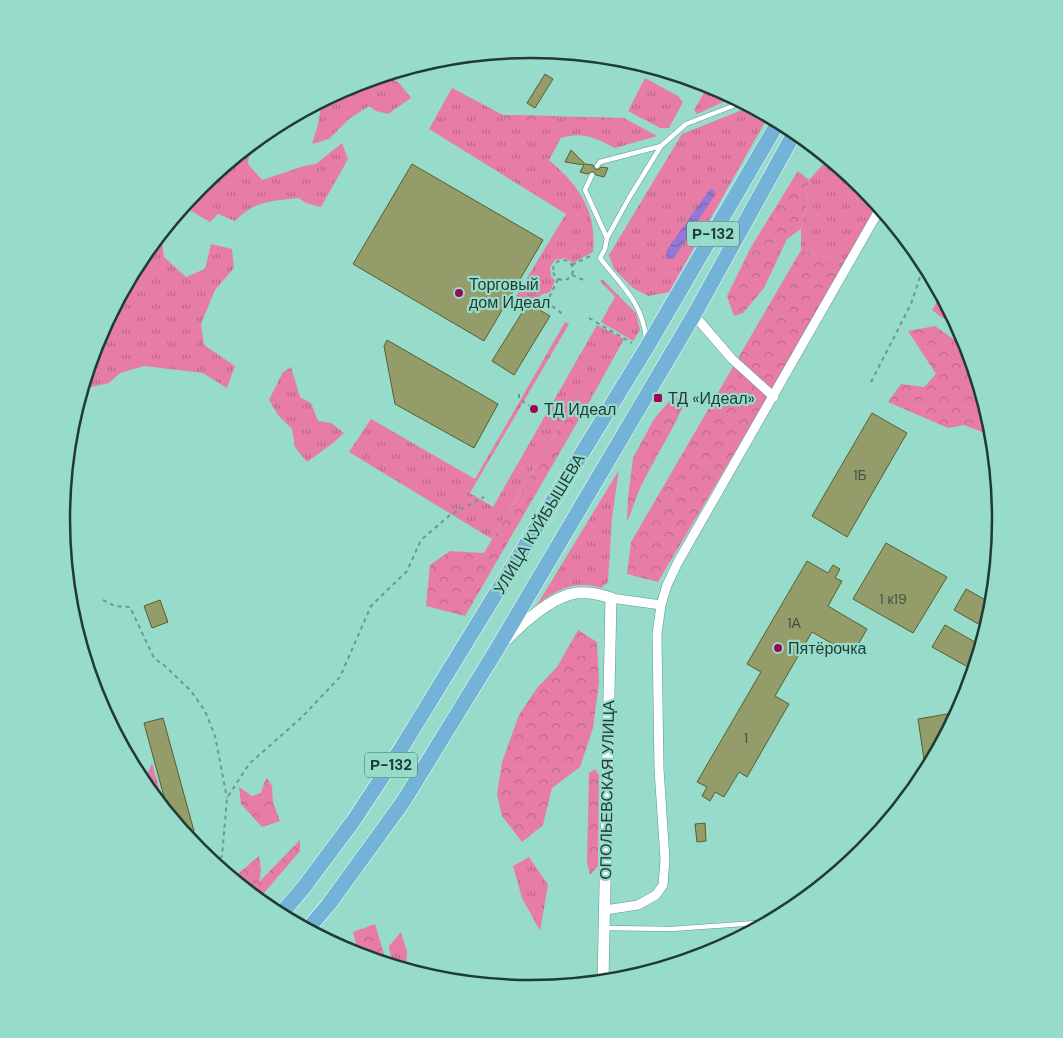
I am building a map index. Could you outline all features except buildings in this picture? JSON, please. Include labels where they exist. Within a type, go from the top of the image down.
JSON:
[{"type":"highway","name":"УЛИЦА КУЙБЫШЕВА","points":[[285,909],[354,820],[402,747],[640,345],[775,127]]},
{"type":"highway","name":"УЛИЦА КУЙБЫШЕВА","points":[[312,925],[329,904],[403,802],[497,649],[694,315],[792,138]]},
{"type":"street","points":[[605,910],[638,905],[656,895],[663,885],[665,859],[659,769],[657,634],[661,605],[667,585],[678,562],[877,214]]},
{"type":"street","points":[[694,315],[732,359],[774,396]]},
{"type":"street","points":[[497,649],[518,628],[559,598],[575,593],[596,593],[611,598],[661,605]]},
{"type":"street","name":"ОПОЛЬЕВСКАЯ УЛИЦА","points":[[605,975],[604,928],[611,598]]},
{"type":"lane","points":[[640,345],[645,325],[638,305],[600,258],[605,249],[606,238],[628,198],[661,146],[686,124],[736,105]]},
{"type":"lane","points":[[597,166],[600,162],[661,146]]},
{"type":"lane","points":[[592,175],[585,190],[606,238]]},
{"type":"lane","points":[[604,928],[671,929],[754,923]]},
{"type":"path","points":[[572,265],[605,249]]},
{"type":"path","points":[[572,265],[565,260],[561,260],[554,264],[552,273],[558,280],[566,280],[572,275]]},
{"type":"path","points":[[572,265],[572,275]]},
{"type":"path","points":[[871,382],[911,304],[921,273]]},
{"type":"path","points":[[572,275],[586,281]]},
{"type":"path","points":[[558,280],[547,302],[565,316]]},
{"type":"path","points":[[589,318],[640,345]]},
{"type":"path","points":[[519,394],[519,399],[535,409]]},
{"type":"path","points":[[227,798],[249,764],[302,717],[340,677],[371,606],[407,570],[421,540],[450,515],[484,497]]},
{"type":"path","points":[[103,600],[115,606],[130,608],[154,658],[192,692],[205,711],[215,736],[227,798],[222,856],[220,859]]},
{"type":"green space","points":[[645,78],[678,96],[683,102],[669,128],[660,128],[628,111]]},
{"type":"green space","points":[[393,79],[411,98],[388,114],[376,111],[369,106],[349,119],[329,139],[312,144],[321,108]]},
{"type":"green space","points":[[452,88],[503,115],[624,118],[657,136],[615,148],[602,141],[583,135],[561,138],[549,160],[569,179],[584,200],[592,224],[593,252],[573,263],[565,258],[555,260],[550,267],[551,276],[555,281],[550,292],[541,295],[532,304],[516,296],[566,214],[429,129]]},
{"type":"green space","points":[[705,92],[726,101],[697,114],[694,110]]},
{"type":"green space","points":[[744,109],[766,121],[669,292],[648,296],[633,288],[614,269],[609,255],[682,134]]},
{"type":"green space","points":[[503,115],[556,116],[544,125],[508,125]]},
{"type":"green space","points":[[577,117],[624,118],[620,126],[579,126]]},
{"type":"green space","points":[[342,143],[348,159],[321,207],[306,203],[299,198],[281,200],[257,205],[235,221],[218,214],[210,222],[190,210],[227,172],[249,155],[248,164],[262,180],[316,164]]},
{"type":"green space","points":[[825,163],[858,193],[875,212],[847,263],[801,250],[801,229],[807,204],[809,180]]},
{"type":"green space","points":[[798,171],[809,180],[807,204],[801,229],[787,239],[764,288],[743,313],[734,316],[727,296],[751,247]]},
{"type":"green space","points":[[162,242],[164,257],[186,277],[205,269],[211,244],[232,249],[234,268],[215,290],[201,324],[204,345],[235,366],[227,388],[203,373],[144,366],[120,373],[109,383],[89,387],[105,342],[118,315],[132,288]]},
{"type":"green space","points":[[801,250],[847,263],[658,582],[627,574],[631,542]]},
{"type":"green space","points":[[602,279],[636,313],[640,330],[633,341],[601,322],[615,297],[600,281]]},
{"type":"green space","points":[[938,301],[948,322],[948,322],[932,310]]},
{"type":"green space","points":[[565,322],[569,324],[470,493],[493,507],[597,325],[624,339],[592,397],[588,391],[580,391],[492,539],[349,452],[371,419],[475,479]]},
{"type":"green space","points":[[935,326],[958,342],[969,371],[985,433],[964,425],[948,428],[888,402],[901,384],[924,387],[936,374],[908,331]]},
{"type":"green space","points":[[291,367],[300,397],[311,403],[318,421],[331,423],[344,433],[307,462],[295,447],[292,429],[278,415],[269,400],[283,372]]},
{"type":"green space","points":[[588,390],[592,397],[465,616],[426,606],[430,565],[450,551],[484,553],[580,391]]},
{"type":"green space","points":[[673,397],[686,399],[641,487],[627,522],[633,458],[654,419]]},
{"type":"green space","points":[[619,470],[612,517],[608,582],[601,588],[583,585],[559,590],[537,605]]},
{"type":"green space","points":[[578,630],[597,642],[599,682],[593,728],[580,767],[552,788],[543,825],[522,842],[502,816],[497,794],[502,762],[519,715],[537,688],[557,667]]},
{"type":"green space","points":[[152,763],[160,793],[148,775]]},
{"type":"green space","points":[[595,769],[599,775],[598,866],[590,875],[587,863],[589,773]]},
{"type":"green space","points":[[267,778],[272,786],[273,802],[280,821],[262,827],[241,804],[239,787],[252,796],[261,793]]},
{"type":"green space","points":[[300,840],[300,851],[263,894],[238,874],[259,856],[261,870],[259,882]]},
{"type":"green space","points":[[529,857],[548,885],[540,931],[522,898],[513,866]]},
{"type":"green space","points":[[375,924],[385,957],[356,946],[353,932]]},
{"type":"green space","points":[[401,932],[407,952],[406,963],[392,959],[389,946]]},
{"type":"water","points":[[710,189],[714,190],[714,196],[674,258],[667,259],[666,251]]},
{"type":"place","name":"Торговый дом Идеал","points":[[459,293]]},
{"type":"place","name":"ТД «Идеал»","points":[[658,398]]},
{"type":"place","name":"ТД Идеал","points":[[534,409]]},
{"type":"place","name":"Пятёрочка","points":[[778,648]]}]
